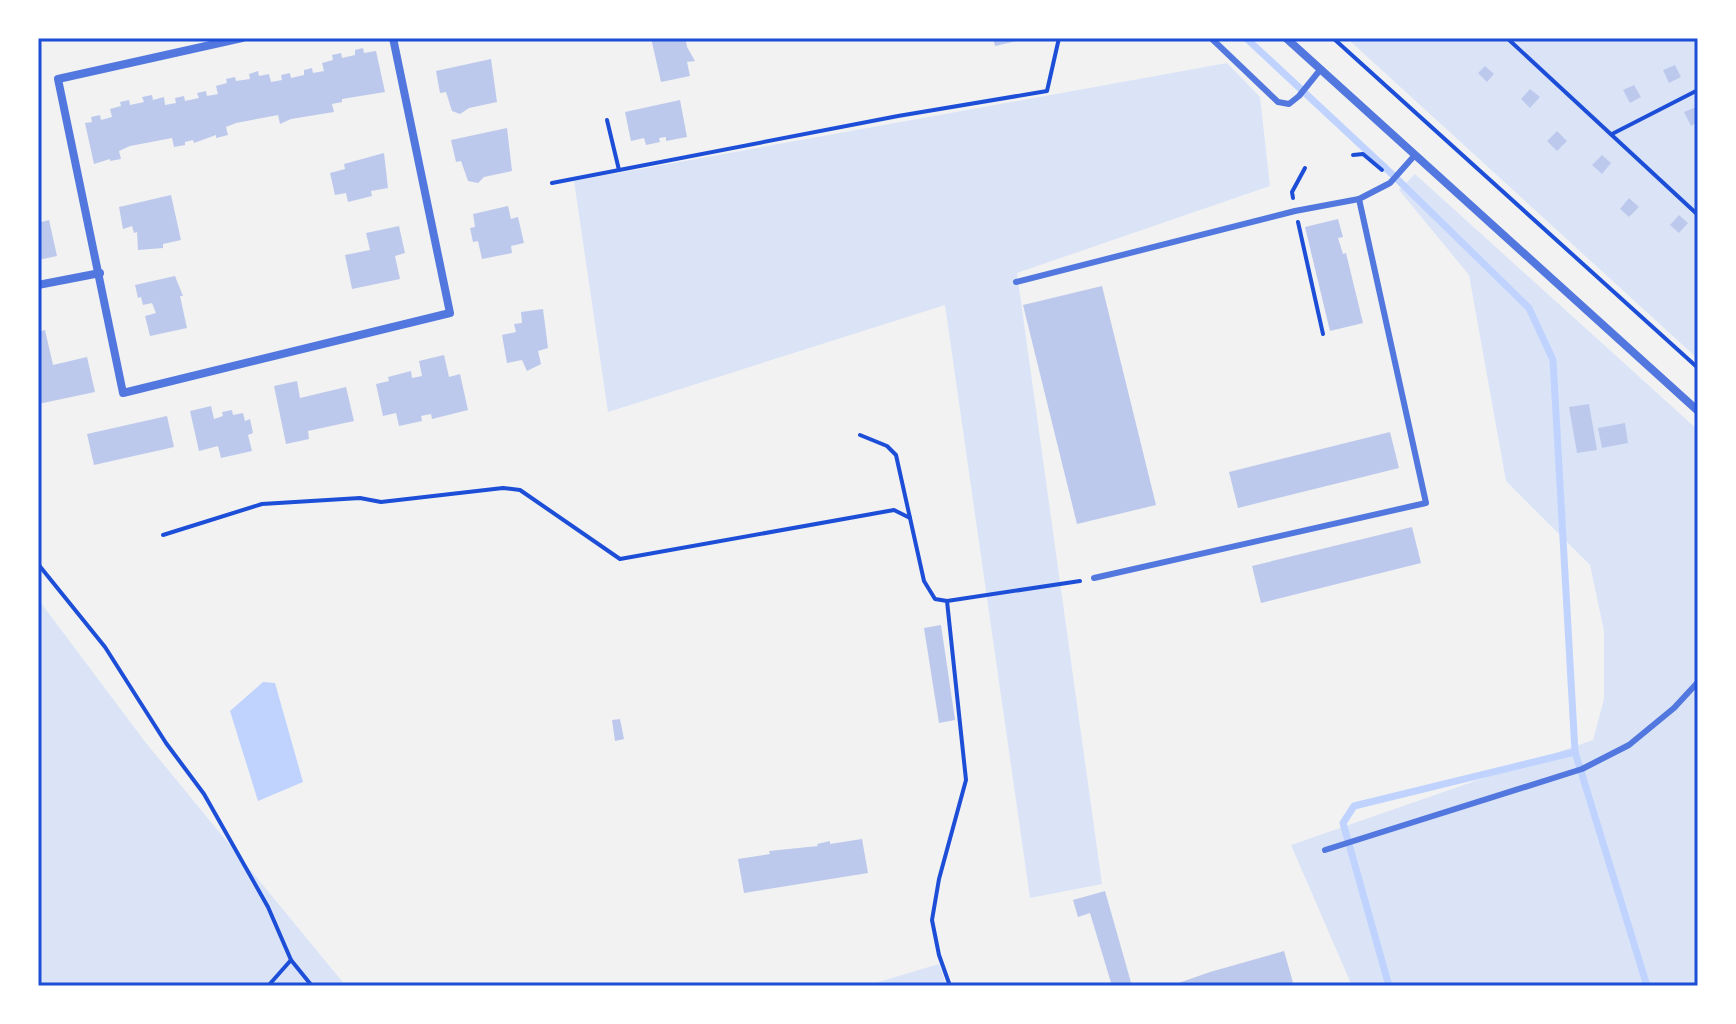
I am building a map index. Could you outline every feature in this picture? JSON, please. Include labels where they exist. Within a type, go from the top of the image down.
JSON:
[{"type":"street","points":[[242,38],[58,79],[123,393],[450,313],[393,38]]},
{"type":"street","points":[[1286,38],[1698,411]]},
{"type":"street","points":[[38,285],[100,273]]},
{"type":"lane","points":[[1211,38],[1278,102],[1289,104],[1320,70]]},
{"type":"lane","points":[[1016,282],[1295,211],[1359,199],[1392,181],[1415,155]]},
{"type":"lane","points":[[1094,578],[1426,503],[1359,199]]},
{"type":"lane","points":[[1325,850],[1582,769],[1629,745],[1674,708],[1698,682]]},
{"type":"path","points":[[552,183],[898,116],[1047,91],[1059,38]]},
{"type":"path","points":[[1333,38],[1698,368]]},
{"type":"path","points":[[1507,38],[1698,215]]},
{"type":"path","points":[[1612,134],[1698,90]]},
{"type":"path","points":[[607,120],[619,170]]},
{"type":"path","points":[[1353,155],[1363,154],[1392,181]]},
{"type":"path","points":[[1305,168],[1292,192],[1323,334]]},
{"type":"path","points":[[860,435],[887,446],[896,455],[924,581],[935,599],[947,601],[1094,578]]},
{"type":"path","points":[[163,535],[262,504],[360,498],[381,502],[503,488],[520,490],[620,559],[894,510],[910,518]]},
{"type":"path","points":[[38,564],[105,647],[166,743],[204,794],[268,907],[291,960],[312,986]]},
{"type":"path","points":[[947,601],[966,780],[939,879],[932,920],[939,955],[950,986]]},
{"type":"path","points":[[268,986],[291,960]]},
{"type":"shaded area","points":[[1347,38],[1698,38],[1698,359],[1374,63]]},
{"type":"shaded area","points":[[1227,63],[1260,97],[1270,186],[1017,273],[1102,884],[1030,898],[945,305],[608,412],[574,181]]},
{"type":"shaded area","points":[[1415,174],[1698,430],[1698,986],[1352,986],[1291,845],[1593,740],[1604,699],[1604,631],[1590,565],[1506,481],[1469,275],[1399,190]]},
{"type":"shaded area","points":[[38,599],[146,743],[346,986],[38,986]]},
{"type":"shaded area","points":[[939,964],[947,986],[865,986]]},
{"type":"water","points":[[263,682],[275,683],[303,782],[258,801],[230,711]]},
{"type":"building","points":[[651,38],[690,38],[686,41],[687,47],[695,61],[687,62],[690,76],[661,82]]},
{"type":"building","points":[[993,38],[1025,38],[1025,39],[995,46]]},
{"type":"building","points":[[363,48],[364,53],[376,51],[385,92],[342,99],[342,102],[332,104],[334,112],[291,119],[280,124],[278,115],[236,123],[226,127],[228,135],[216,138],[216,135],[194,143],[193,140],[185,142],[185,145],[174,147],[172,138],[130,146],[119,151],[121,159],[94,164],[85,123],[92,122],[91,117],[100,115],[101,120],[112,117],[110,109],[121,106],[120,102],[129,100],[130,105],[144,102],[142,97],[152,95],[153,100],[164,97],[165,105],[176,103],[175,98],[184,96],[185,101],[199,98],[197,93],[206,91],[207,96],[218,94],[216,86],[227,83],[226,79],[250,79],[249,74],[258,71],[259,76],[269,74],[271,82],[282,80],[281,75],[290,73],[291,78],[304,75],[304,70],[312,68],[313,73],[324,71],[322,63],[333,60],[332,55],[341,53],[342,58],[355,55],[355,50]]},
{"type":"building","points":[[491,59],[497,102],[469,108],[460,114],[452,111],[446,92],[440,93],[436,71]]},
{"type":"building","points":[[1675,65],[1681,77],[1669,83],[1663,70]]},
{"type":"building","points":[[1485,66],[1494,74],[1487,82],[1478,73]]},
{"type":"building","points":[[1634,85],[1641,97],[1630,103],[1623,90]]},
{"type":"building","points":[[1530,89],[1540,97],[1530,108],[1521,99]]},
{"type":"building","points":[[680,100],[687,137],[666,141],[666,137],[659,138],[660,142],[646,145],[644,138],[631,141],[625,112]]},
{"type":"building","points":[[1696,107],[1698,122],[1691,126],[1684,112]]},
{"type":"building","points":[[507,128],[512,171],[484,177],[478,183],[468,181],[461,161],[456,162],[451,140]]},
{"type":"building","points":[[1557,131],[1567,141],[1557,151],[1547,141]]},
{"type":"building","points":[[384,153],[388,188],[371,191],[372,196],[348,202],[346,193],[335,195],[330,173],[345,169],[344,164]]},
{"type":"building","points":[[1602,155],[1611,163],[1602,174],[1592,165]]},
{"type":"building","points":[[171,195],[181,240],[163,244],[163,248],[138,250],[137,232],[134,233],[132,226],[123,229],[119,207]]},
{"type":"building","points":[[1629,198],[1639,207],[1629,217],[1620,209]]},
{"type":"building","points":[[508,206],[511,219],[518,217],[524,243],[511,246],[512,253],[482,259],[478,241],[473,242],[470,228],[475,227],[473,214]]},
{"type":"building","points":[[1679,215],[1688,223],[1679,233],[1670,225]]},
{"type":"building","points":[[1338,219],[1343,237],[1338,238],[1343,254],[1346,253],[1363,323],[1330,331],[1305,227]]},
{"type":"building","points":[[49,220],[57,256],[38,260],[38,223]]},
{"type":"building","points":[[399,226],[405,253],[395,256],[400,279],[352,289],[345,255],[370,250],[366,233]]},
{"type":"building","points":[[175,276],[183,296],[180,296],[187,328],[150,336],[145,316],[156,313],[152,303],[143,305],[135,285]]},
{"type":"building","points":[[1102,286],[1156,505],[1077,524],[1023,305]]},
{"type":"building","points":[[543,309],[548,348],[538,351],[541,364],[527,371],[522,360],[507,363],[502,335],[516,332],[514,324],[522,323],[521,312]]},
{"type":"building","points":[[45,330],[53,365],[87,357],[95,392],[38,404],[38,332]]},
{"type":"building","points":[[444,355],[449,377],[460,374],[468,410],[432,419],[431,414],[421,416],[422,421],[399,426],[396,413],[383,416],[376,384],[411,371],[412,378],[422,376],[419,361]]},
{"type":"building","points":[[297,381],[300,398],[346,387],[354,421],[308,431],[309,439],[286,444],[274,386]]},
{"type":"building","points":[[1589,404],[1597,450],[1577,453],[1569,407]]},
{"type":"building","points":[[211,406],[214,419],[223,416],[222,412],[232,410],[233,415],[243,413],[245,421],[250,419],[253,433],[248,435],[252,451],[221,458],[218,446],[199,451],[190,411]]},
{"type":"building","points":[[167,416],[174,447],[94,465],[87,434]]},
{"type":"building","points":[[1625,423],[1628,443],[1602,448],[1598,428]]},
{"type":"building","points":[[1390,432],[1399,468],[1238,508],[1229,472]]},
{"type":"building","points":[[1412,527],[1421,563],[1261,603],[1252,566]]},
{"type":"building","points":[[941,625],[955,720],[939,723],[924,628]]},
{"type":"building","points":[[620,719],[624,739],[615,741],[612,720]]},
{"type":"building","points":[[862,839],[868,873],[744,893],[738,859],[770,854],[769,851],[818,846],[830,841],[830,844]]},
{"type":"building","points":[[1105,891],[1132,986],[1112,986],[1090,913],[1078,917],[1073,900]]},
{"type":"building","points":[[1284,951],[1294,986],[1170,986],[1210,972]]},
{"type":"waterway","points":[[1246,38],[1529,308],[1553,360],[1575,752],[1354,806],[1343,823],[1389,986]]},
{"type":"waterway","points":[[1575,752],[1647,986]]}]
